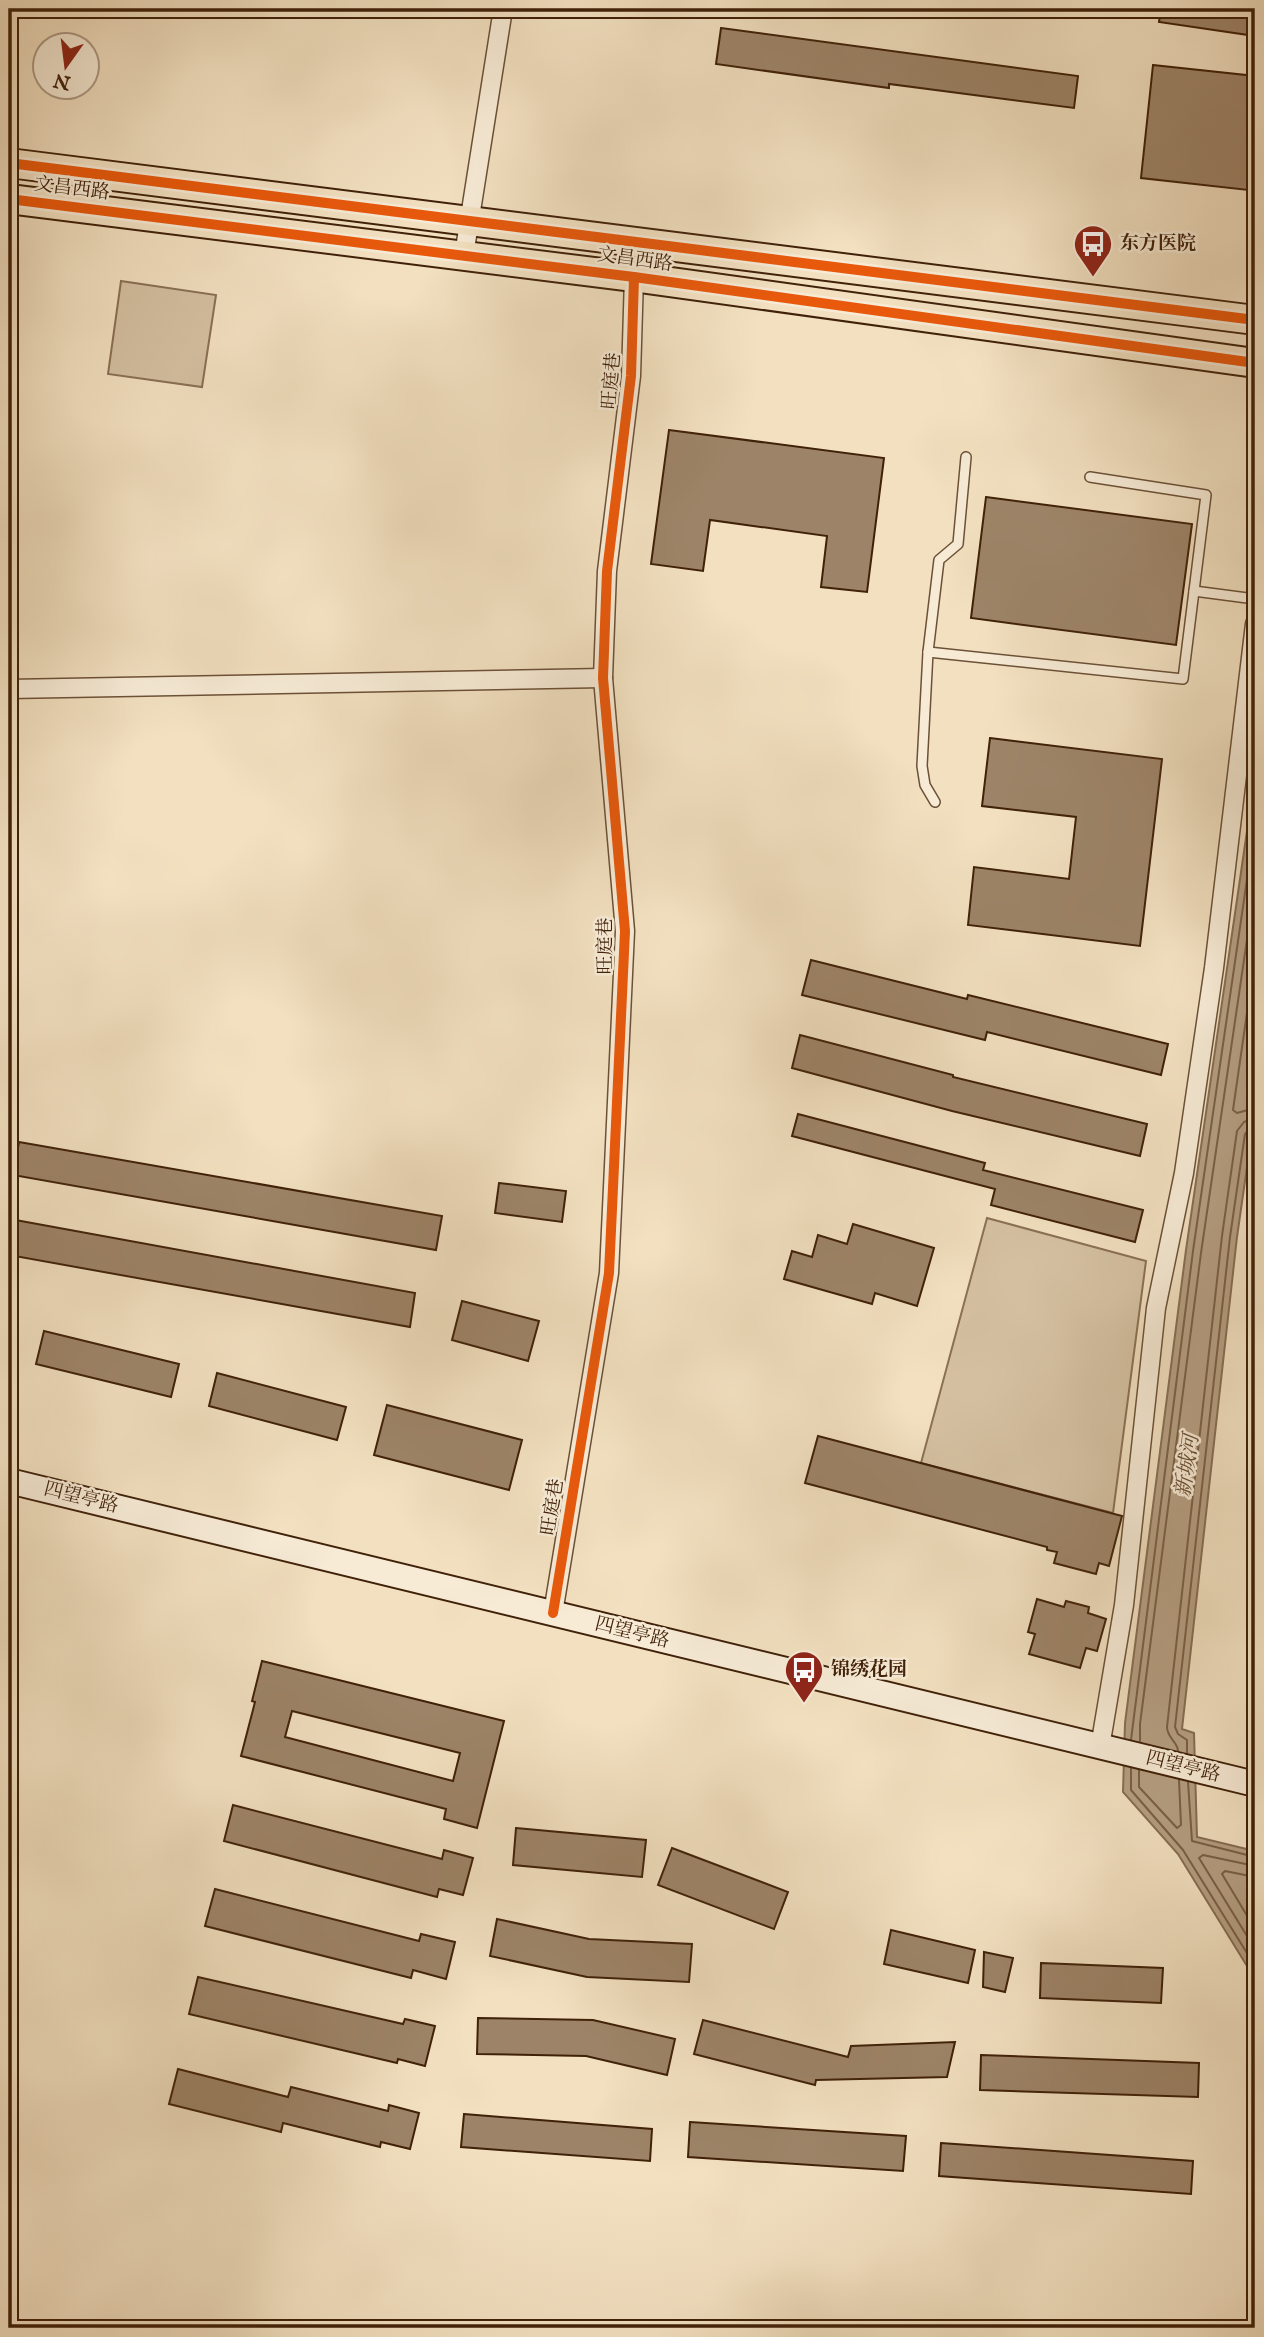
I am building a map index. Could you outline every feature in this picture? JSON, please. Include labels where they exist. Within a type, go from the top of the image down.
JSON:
[{"type":"main road","name":"文昌西路","points":[[9,163],[1255,320]]},
{"type":"main road","name":"文昌西路","points":[[9,199],[634,277],[1255,363]]},
{"type":"street","points":[[464,255],[503,9]]},
{"type":"street","name":"旺庭巷","points":[[552,1614],[609,1273],[625,932],[603,678],[607,571],[632,376],[634,277]]},
{"type":"street","points":[[1111,1750],[1156,1308],[1184,1172],[1214,968],[1255,624]]},
{"type":"street","points":[[9,689],[603,678]]},
{"type":"street","name":"四望亭路","points":[[9,1481],[1255,1784]]},
{"type":"lane","points":[[935,802],[925,785],[922,766],[928,652],[939,560],[958,544],[966,457]]},
{"type":"lane","points":[[928,652],[1183,679],[1206,495],[1090,477]]},
{"type":"lane","points":[[1194,592],[1255,599]]},
{"type":"shaded area","points":[[121,281],[216,295],[202,387],[108,374]]},
{"type":"shaded area","points":[[987,1218],[1146,1261],[1113,1513],[921,1463]]},
{"type":"water","name":"新城河","points":[[1255,776],[1255,1111],[1237,1237],[1182,1729],[1194,1733],[1197,1837],[1255,1851],[1255,1979],[1178,1854],[1123,1792],[1125,1723],[1186,1250]]},
{"type":"building","points":[[1161,9],[1255,9],[1255,36],[1159,22]]},
{"type":"building","points":[[721,28],[1078,76],[1074,108],[889,84],[889,88],[716,64]]},
{"type":"building","points":[[1153,65],[1255,76],[1255,126],[1248,190],[1141,178]]},
{"type":"building","points":[[669,430],[884,458],[867,592],[821,587],[827,536],[710,520],[703,571],[651,564]]},
{"type":"building","points":[[986,497],[1192,524],[1176,645],[971,618]]},
{"type":"building","points":[[990,738],[1162,759],[1140,946],[968,925],[974,867],[1069,879],[1076,817],[982,806]]},
{"type":"building","points":[[811,960],[967,999],[968,995],[1168,1044],[1161,1075],[987,1032],[985,1040],[802,995]]},
{"type":"building","points":[[800,1035],[953,1077],[1147,1124],[1140,1156],[952,1111],[792,1068]]},
{"type":"building","points":[[798,1114],[985,1163],[983,1170],[1143,1210],[1135,1242],[991,1205],[995,1189],[792,1136]]},
{"type":"building","points":[[19,1142],[442,1216],[436,1250],[13,1175]]},
{"type":"building","points":[[499,1183],[566,1191],[562,1222],[495,1213]]},
{"type":"building","points":[[10,1219],[415,1293],[410,1327],[9,1255]]},
{"type":"building","points":[[853,1224],[934,1248],[917,1306],[875,1293],[872,1304],[784,1279],[792,1251],[812,1257],[818,1235],[847,1244]]},
{"type":"building","points":[[462,1301],[539,1321],[528,1361],[452,1340]]},
{"type":"building","points":[[44,1331],[179,1364],[171,1397],[36,1364]]},
{"type":"building","points":[[217,1373],[346,1407],[337,1440],[209,1406]]},
{"type":"building","points":[[387,1405],[522,1440],[509,1490],[374,1455]]},
{"type":"building","points":[[818,1436],[1122,1516],[1109,1566],[1099,1563],[1096,1574],[1054,1563],[1057,1552],[1047,1550],[1047,1547],[805,1483]]},
{"type":"building","points":[[1037,1599],[1064,1607],[1066,1601],[1089,1607],[1088,1613],[1106,1619],[1097,1651],[1086,1648],[1080,1668],[1029,1654],[1035,1634],[1028,1632]]},
{"type":"building","points":[[262,1661],[504,1721],[477,1828],[444,1819],[446,1809],[241,1756],[255,1702],[252,1701]],"holes":[[[292,1711],[460,1753],[453,1781],[285,1737]]]},
{"type":"building","points":[[233,1805],[442,1859],[444,1850],[473,1858],[463,1895],[439,1889],[437,1897],[224,1841]]},
{"type":"building","points":[[516,1828],[646,1840],[642,1877],[513,1865]]},
{"type":"building","points":[[672,1848],[788,1892],[774,1929],[658,1885]]},
{"type":"building","points":[[215,1889],[419,1941],[421,1934],[455,1942],[446,1979],[413,1970],[411,1978],[205,1926]]},
{"type":"building","points":[[497,1919],[589,1939],[692,1944],[689,1982],[587,1977],[490,1956]]},
{"type":"building","points":[[891,1930],[975,1950],[968,1983],[884,1964]]},
{"type":"building","points":[[984,1952],[1013,1958],[1005,1992],[983,1987]]},
{"type":"building","points":[[1041,1963],[1163,1968],[1161,2003],[1040,1998]]},
{"type":"building","points":[[198,1977],[403,2024],[405,2019],[435,2026],[425,2066],[398,2059],[397,2063],[189,2014]]},
{"type":"building","points":[[478,2018],[593,2020],[675,2039],[667,2075],[586,2056],[477,2054]]},
{"type":"building","points":[[703,2020],[848,2057],[851,2046],[955,2042],[947,2077],[816,2080],[815,2085],[694,2054]]},
{"type":"building","points":[[981,2055],[1199,2063],[1198,2097],[980,2090]]},
{"type":"building","points":[[178,2069],[288,2097],[291,2087],[388,2111],[389,2105],[419,2113],[410,2149],[381,2142],[380,2147],[283,2123],[281,2132],[169,2104]]},
{"type":"building","points":[[464,2114],[652,2129],[650,2161],[461,2147]]},
{"type":"building","points":[[690,2122],[906,2136],[903,2171],[688,2157]]},
{"type":"building","points":[[941,2143],[1193,2161],[1191,2194],[939,2176]]},
{"type":"cycle path","points":[[9,163],[1255,320]]},
{"type":"cycle path","points":[[9,199],[634,277],[1255,363]]},
{"type":"cycle path","points":[[553,1613],[609,1273],[625,931],[603,678],[607,571],[631,376],[634,277]]},
{"type":"place","name":"东方医院","points":[[1093,278]]},
{"type":"place","name":"锦绣花园","points":[[804,1704]]}]
